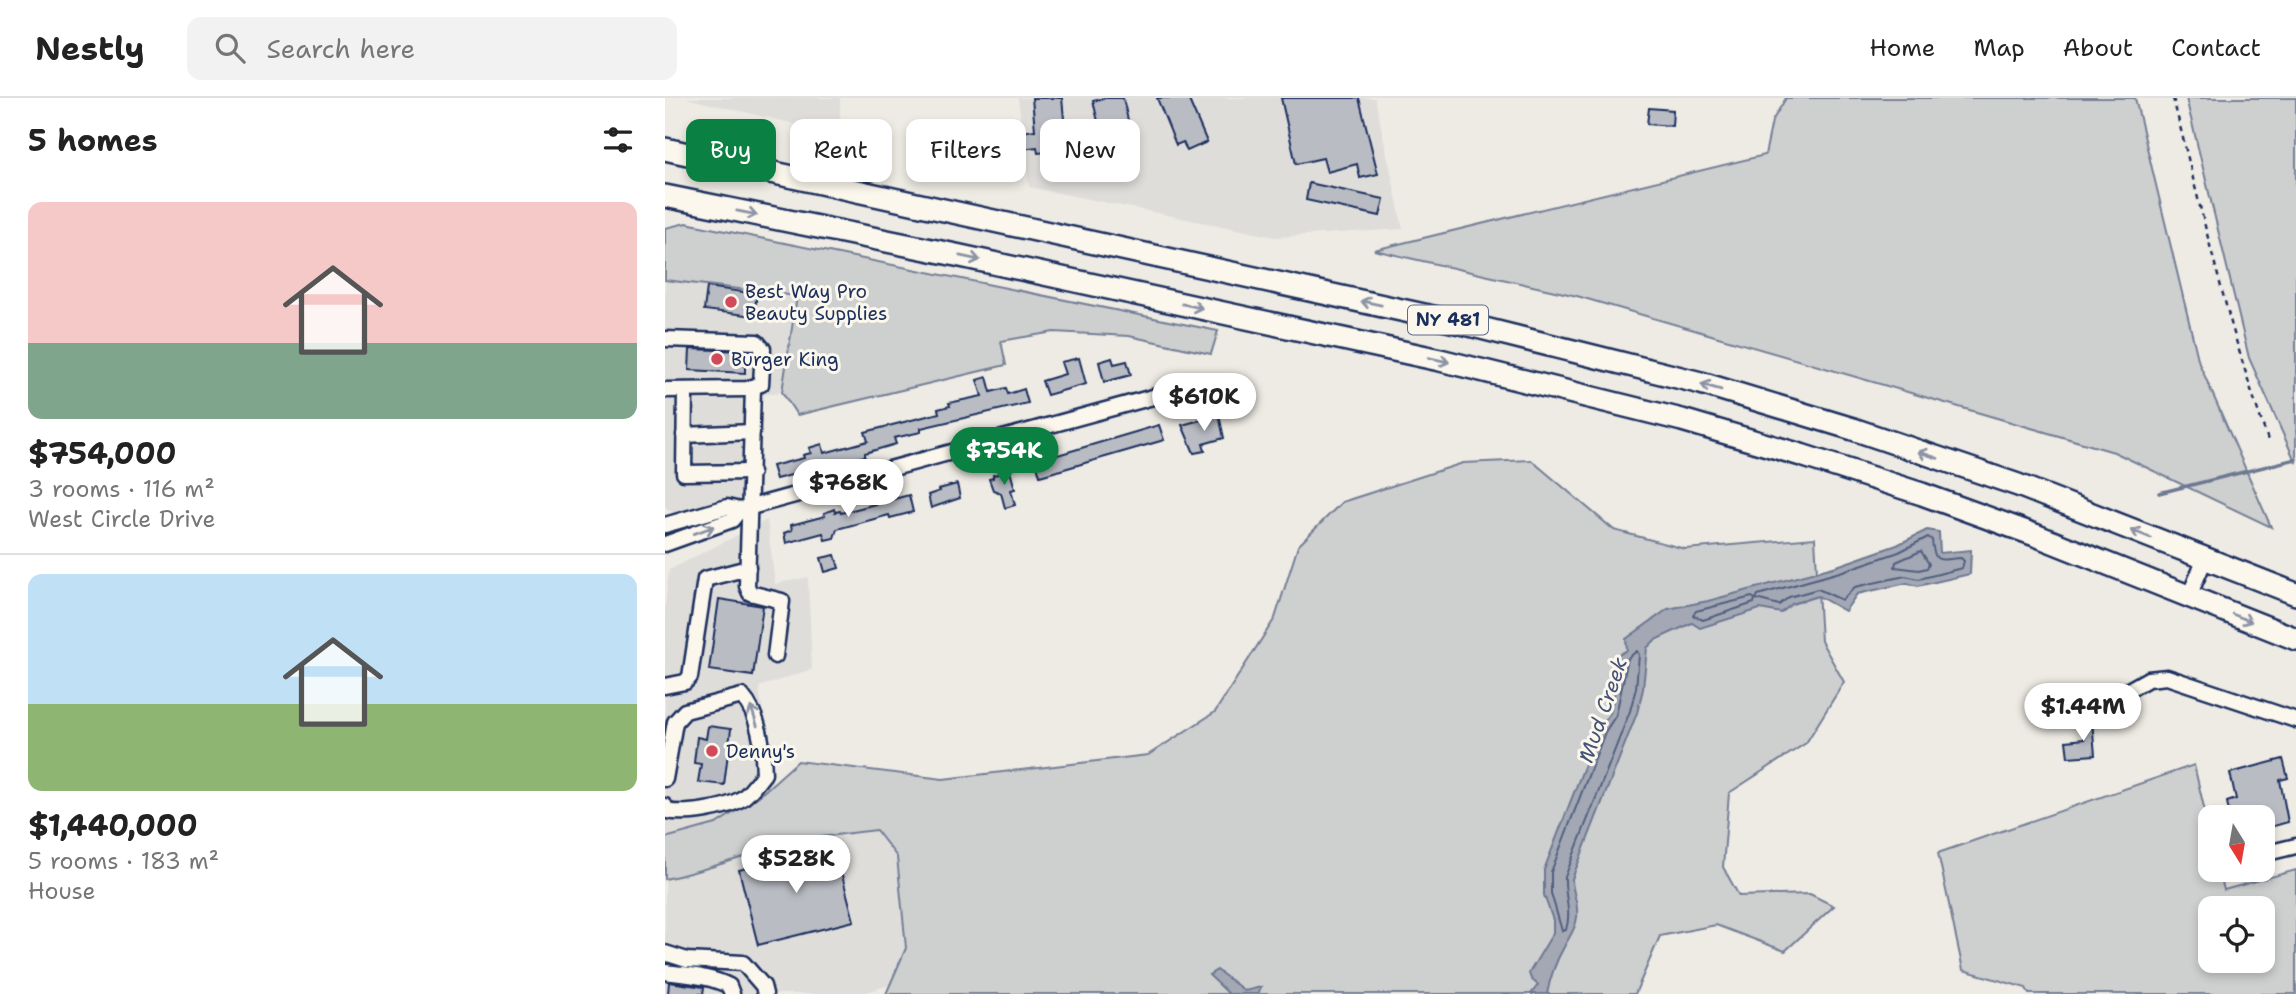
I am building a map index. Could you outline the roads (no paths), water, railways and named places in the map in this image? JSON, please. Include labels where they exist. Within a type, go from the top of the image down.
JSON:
[{"type":"highway","name":"NY 481","points":[[668,150],[1465,324],[1700,383],[1853,429],[2018,485],[2296,594]]},
{"type":"highway","name":"NY 481","points":[[673,198],[1440,360],[1682,420],[1922,494],[2035,535],[2296,639]]},
{"type":"street","points":[[665,339],[757,342],[763,349],[761,384],[753,388],[665,390]]},
{"type":"street","points":[[665,525],[727,507],[745,509],[1204,383]]},
{"type":"street","points":[[753,388],[752,472],[745,509],[747,586],[750,593],[782,601],[775,656]]},
{"type":"street","points":[[685,390],[684,472],[752,472]]},
{"type":"street","points":[[684,435],[753,432]]},
{"type":"street","points":[[665,544],[731,520],[745,509]]},
{"type":"street","points":[[2189,596],[2205,559]]},
{"type":"street","points":[[667,684],[685,682],[690,677],[705,579],[748,568]]},
{"type":"street","points":[[2098,707],[2158,676],[2185,682],[2296,720]]},
{"type":"street","points":[[665,806],[667,811],[673,812],[728,805],[742,799],[764,774],[763,748],[751,706],[742,696],[685,710],[675,723],[666,772]]},
{"type":"street","points":[[2275,850],[2296,846]]},
{"type":"street","points":[[665,953],[687,960],[743,963],[764,986],[765,994]]},
{"type":"street","points":[[665,972],[706,977],[729,986],[732,994]]},
{"type":"water","points":[[1927,530],[1939,532],[1940,553],[1971,550],[1970,574],[1918,586],[1907,583],[1857,594],[1845,611],[1818,596],[1792,604],[1781,613],[1760,609],[1700,628],[1692,623],[1655,640],[1647,648],[1643,689],[1637,713],[1572,879],[1577,907],[1575,925],[1556,964],[1547,994],[1531,994],[1538,985],[1529,973],[1553,933],[1553,920],[1544,895],[1544,870],[1599,728],[1610,713],[1621,662],[1617,656],[1627,650],[1626,639],[1668,609],[1708,601],[1837,566],[1897,545]]},
{"type":"water","points":[[1217,970],[1245,991],[1261,987],[1258,994],[1229,994],[1209,975]]},
{"type":"waterway","name":"Mud Creek","points":[[2159,493],[2296,459]]},
{"type":"place","name":"Best Way Pro Beauty Supplies","points":[[731,302]]},
{"type":"place","name":"Burger King","points":[[717,359]]},
{"type":"place","name":"Denny's","points":[[712,751]]}]
